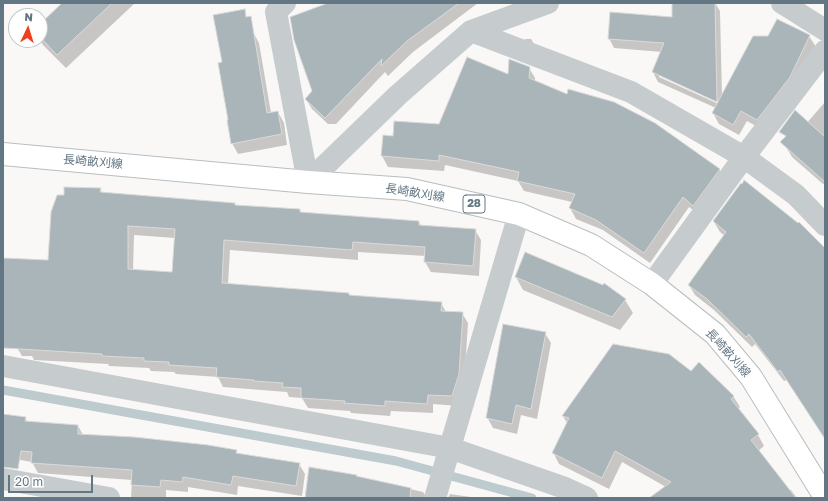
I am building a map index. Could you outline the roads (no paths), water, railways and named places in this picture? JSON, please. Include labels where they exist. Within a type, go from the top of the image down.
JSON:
[{"type":"main road","name":"長崎畝刈線","points":[[3,154],[308,182],[407,189],[519,214],[591,245],[652,284],[714,334],[751,377],[825,497]]},
{"type":"street","points":[[285,3],[276,12],[308,182]]},
{"type":"street","points":[[308,182],[398,95],[471,31],[548,3]]},
{"type":"street","points":[[782,3],[825,30]]},
{"type":"street","points":[[471,31],[631,92],[744,157],[796,195],[825,225]]},
{"type":"street","points":[[652,284],[744,157],[825,51]]},
{"type":"street","points":[[436,495],[519,214]]},
{"type":"street","points":[[3,366],[449,452],[565,488],[587,498]]},
{"type":"street","points":[[3,478],[109,498]]},
{"type":"waterway","points":[[3,390],[396,461],[532,498]]}]
